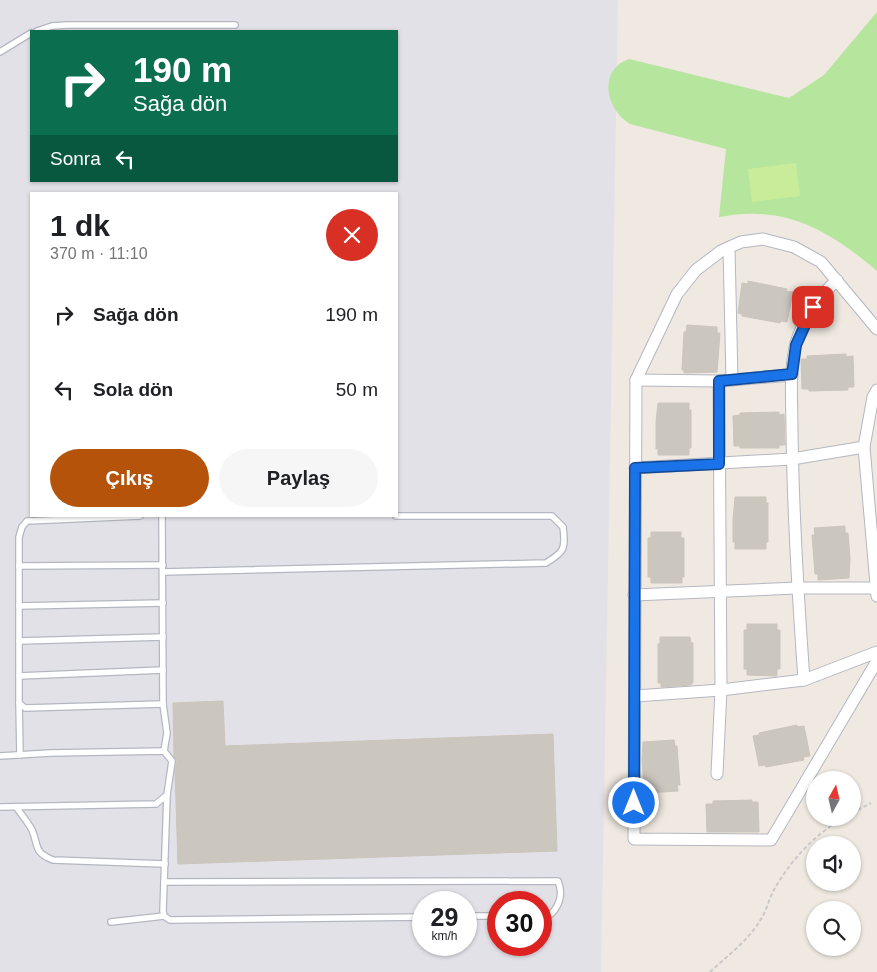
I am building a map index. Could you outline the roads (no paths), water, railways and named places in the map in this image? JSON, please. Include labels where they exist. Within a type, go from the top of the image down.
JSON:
[{"type":"street","points":[[877,329],[821,262],[794,247],[764,239],[741,242],[696,270],[677,294],[636,380],[634,839],[770,840],[877,661]]},
{"type":"street","points":[[729,248],[732,380]]},
{"type":"street","points":[[804,680],[792,459],[792,374],[796,345],[807,317],[820,297],[837,280]]},
{"type":"street","points":[[636,380],[719,381],[792,374]]},
{"type":"street","points":[[718,774],[721,690],[719,381]]},
{"type":"street","points":[[634,595],[798,588],[876,592],[864,447],[873,397],[877,390]]},
{"type":"street","points":[[635,468],[792,459],[864,447]]},
{"type":"street","points":[[635,696],[721,690],[804,680],[877,652]]},
{"type":"lane","points":[[40,30],[52,26],[67,25],[235,25]]},
{"type":"lane","points":[[0,52],[30,34]]},
{"type":"lane","points":[[163,572],[546,563],[561,554],[564,546],[563,527],[552,516],[398,516]]},
{"type":"lane","points":[[20,755],[19,537],[22,527],[27,521],[117,517]]},
{"type":"lane","points":[[162,517],[163,704],[166,733],[164,751],[172,761],[167,795],[164,916]]},
{"type":"lane","points":[[19,566],[162,565]]},
{"type":"lane","points":[[19,606],[163,603]]},
{"type":"lane","points":[[19,641],[163,637]]},
{"type":"lane","points":[[19,676],[163,670]]},
{"type":"lane","points":[[19,703],[25,708],[163,704]]},
{"type":"lane","points":[[0,756],[164,751]]},
{"type":"lane","points":[[0,807],[156,804],[167,795]]},
{"type":"lane","points":[[16,807],[32,830],[36,847],[42,856],[53,860],[165,864]]},
{"type":"lane","points":[[164,882],[558,881],[561,889],[558,904],[552,913]]},
{"type":"lane","points":[[111,922],[164,916],[170,920],[184,921],[412,917]]}]
